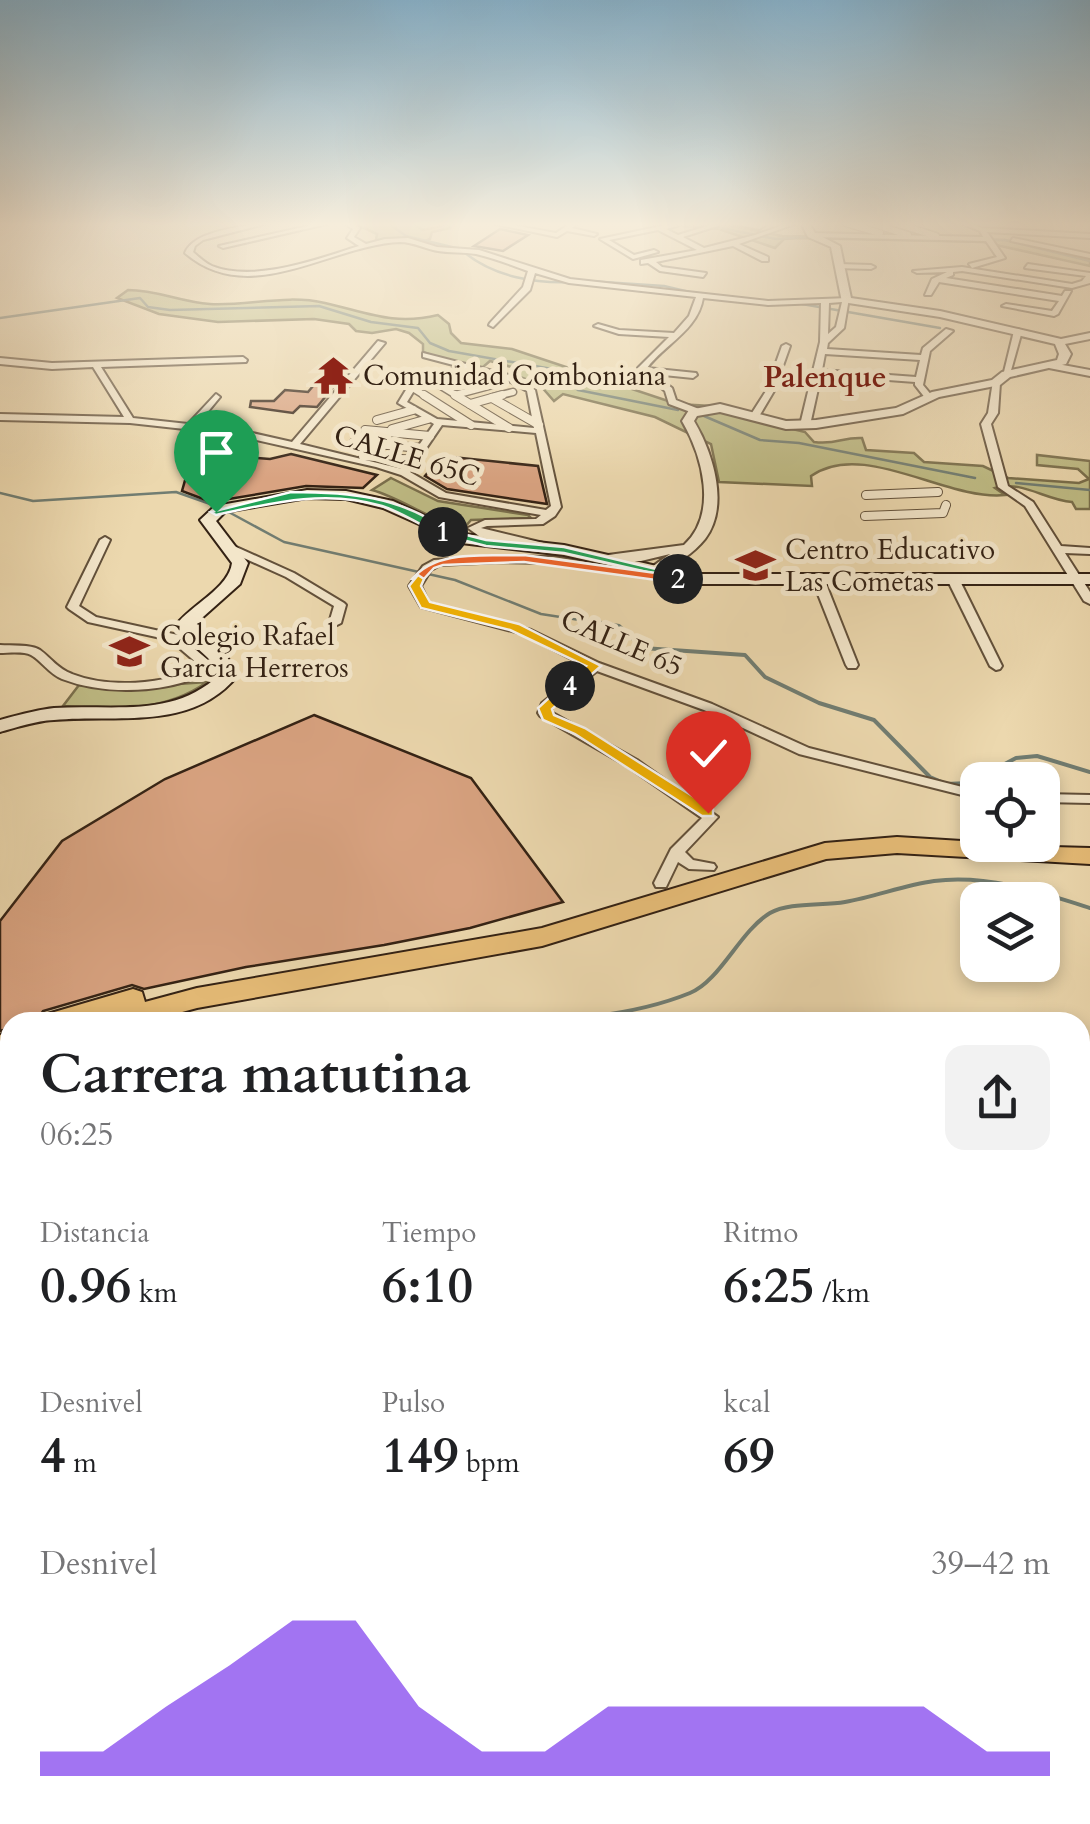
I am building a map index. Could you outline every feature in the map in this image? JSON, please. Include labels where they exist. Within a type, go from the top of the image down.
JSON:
[{"type":"highway","points":[[91,1012],[180,988],[534,924],[788,845],[852,835],[960,838]]},
{"type":"highway","points":[[1060,842],[1090,844]]},
{"type":"highway","points":[[146,1012],[197,998],[542,937],[824,852],[897,845],[1090,856]]},
{"type":"main road","name":"CALLE 65","points":[[230,548],[212,533],[210,518],[232,505],[306,494],[346,495],[388,504],[461,538],[556,549],[692,579],[1083,578]]},
{"type":"main road","points":[[0,726],[53,714],[147,714],[193,700],[226,678],[228,668],[209,660],[189,641],[186,625],[190,614],[238,576],[241,564],[230,548]]},
{"type":"street","points":[[493,324],[508,308]]},
{"type":"street","points":[[642,370],[698,308]]},
{"type":"street","points":[[805,425],[822,346],[825,308]]},
{"type":"street","points":[[822,346],[840,328],[844,308]]},
{"type":"street","points":[[891,308],[1060,342],[1090,336]]},
{"type":"street","points":[[598,326],[619,332],[674,336]]},
{"type":"street","points":[[1018,331],[993,413],[986,424],[1003,487],[1029,504],[1083,578],[1090,600]]},
{"type":"street","points":[[929,397],[920,390],[924,358],[929,346],[950,332]]},
{"type":"street","points":[[642,370],[669,390],[672,402],[696,411],[714,408],[780,424],[805,425],[899,412],[929,397],[1052,366],[1065,358],[1060,342]]},
{"type":"street","points":[[294,446],[381,343]]},
{"type":"street","points":[[749,414],[770,391],[786,346]]},
{"type":"street","points":[[822,346],[924,358]]},
{"type":"street","points":[[426,355],[526,385],[534,396],[556,498],[550,514],[535,523],[485,523],[473,528],[482,534],[528,540],[556,549]]},
{"type":"street","points":[[0,361],[46,366],[242,360]]},
{"type":"street","points":[[95,364],[130,420]]},
{"type":"street","points":[[1052,366],[1090,373]]},
{"type":"street","points":[[467,368],[419,382],[402,402],[440,422],[539,428]]},
{"type":"street","points":[[642,370],[693,375]]},
{"type":"street","points":[[817,372],[920,380]]},
{"type":"street","points":[[419,382],[442,386],[483,376]]},
{"type":"street","points":[[419,382],[471,424]]},
{"type":"street","points":[[455,395],[500,382]]},
{"type":"street","points":[[442,386],[508,428]]},
{"type":"street","points":[[470,404],[513,392]]},
{"type":"street","points":[[192,426],[216,398]]},
{"type":"street","points":[[492,398],[539,428]]},
{"type":"street","points":[[377,420],[413,410]]},
{"type":"street","points":[[656,570],[698,538],[707,523],[703,450],[688,420],[696,411]]},
{"type":"street","name":"CALLE 65C","points":[[0,417],[130,420],[192,426],[404,473],[443,494],[550,514]]},
{"type":"street","points":[[383,432],[428,419]]},
{"type":"street","points":[[404,473],[440,422]]},
{"type":"street","points":[[365,430],[430,436]]},
{"type":"street","points":[[354,442],[422,448]]},
{"type":"street","points":[[363,456],[414,460]]},
{"type":"street","points":[[866,495],[938,492]]},
{"type":"street","points":[[865,516],[943,513],[946,505]]},
{"type":"street","points":[[608,559],[657,555],[698,538]]},
{"type":"street","points":[[105,540],[73,608],[83,616],[113,626],[189,641]]},
{"type":"street","points":[[230,548],[290,574],[340,606],[335,623]]},
{"type":"street","points":[[1059,549],[1090,551]]},
{"type":"street","name":"CALLE 65","points":[[692,579],[553,560],[442,562],[427,568],[415,586],[425,605],[515,627],[595,666],[708,707],[804,751],[960,791]]},
{"type":"street","points":[[818,579],[852,664]]},
{"type":"street","points":[[953,579],[996,666]]},
{"type":"street","points":[[158,632],[190,614]]},
{"type":"street","points":[[0,649],[34,651],[52,670],[100,684],[226,678]]},
{"type":"street","points":[[158,682],[192,676],[209,660]]},
{"type":"street","points":[[595,666],[546,706],[544,714],[619,755],[711,818],[676,852],[660,883]]},
{"type":"street","points":[[1060,798],[1090,798]]},
{"type":"street","points":[[676,852],[689,864],[710,867]]},
{"type":"shaded area","points":[[144,308],[345,308],[407,319],[438,315],[461,343],[512,349],[677,404],[730,407],[751,419],[805,432],[814,442],[862,438],[866,450],[914,453],[924,462],[983,466],[1008,478],[1079,483],[1089,479],[1078,469],[1037,465],[1037,455],[1090,461],[1090,509],[1076,509],[1072,502],[1024,488],[1005,486],[995,488],[1005,495],[982,494],[855,464],[832,466],[811,476],[812,486],[719,482],[711,444],[655,417],[563,394],[554,401],[539,384],[512,374],[515,368],[490,361],[483,367],[453,364],[423,352],[423,344],[396,329],[372,333],[356,331],[349,324],[314,319],[218,322]]},
{"type":"shaded area","points":[[391,478],[438,501],[531,518],[471,520],[465,527],[453,525],[372,490]]},
{"type":"shaded area","points":[[207,682],[174,699],[138,707],[63,706],[79,685],[120,688]]},
{"type":"building","points":[[324,373],[344,374],[317,407],[300,406],[293,413],[250,407],[251,401],[274,401],[285,390],[308,392]]},
{"type":"building","points":[[291,454],[377,475],[363,488],[306,486],[211,502],[182,491],[186,477],[230,456],[270,459]]},
{"type":"building","points":[[442,456],[538,466],[547,504],[447,489],[425,476]]},
{"type":"building","points":[[314,715],[471,778],[563,902],[470,928],[384,945],[246,967],[144,989],[132,985],[42,1012],[0,1012],[0,921],[62,841],[165,779]]},
{"type":"waterway","points":[[0,318],[69,308]]},
{"type":"waterway","points":[[156,308],[240,308]]},
{"type":"waterway","points":[[326,308],[371,322],[418,328],[430,343],[449,351],[552,369],[578,390],[678,410]]},
{"type":"waterway","points":[[826,308],[940,328]]},
{"type":"waterway","points":[[704,416],[760,440],[799,443],[975,478]]},
{"type":"waterway","points":[[1016,483],[1090,490]]},
{"type":"waterway","points":[[0,493],[33,501],[176,492],[216,506]]},
{"type":"waterway","points":[[225,510],[284,542],[455,580],[541,614],[612,625]]},
{"type":"waterway","points":[[596,622],[619,626],[643,648],[745,655],[765,677],[819,703],[874,720],[930,777],[946,784],[969,783],[1016,758],[1037,756],[1090,772]]},
{"type":"waterway","points":[[621,1012],[666,1002],[701,987],[759,921],[787,907],[845,902],[954,879],[1013,886],[1090,908]]},
{"type":"place","name":"Comunidad Comboniana","points":[[333,375]]},
{"type":"place","name":"Centro Educativo Las Cometas","points":[[755,565]]},
{"type":"place","name":"Colegio Rafael Garcia Herreros","points":[[130,651]]},
{"type":"district","name":"Palenque","points":[[825,377]]},
{"type":"route","points":[[216,512],[232,505],[306,494],[356,496],[378,500],[461,538],[564,550],[692,579],[553,560],[500,559],[435,563],[415,586],[425,605],[504,623],[595,666],[546,706],[544,714],[580,731],[708,813]]}]
